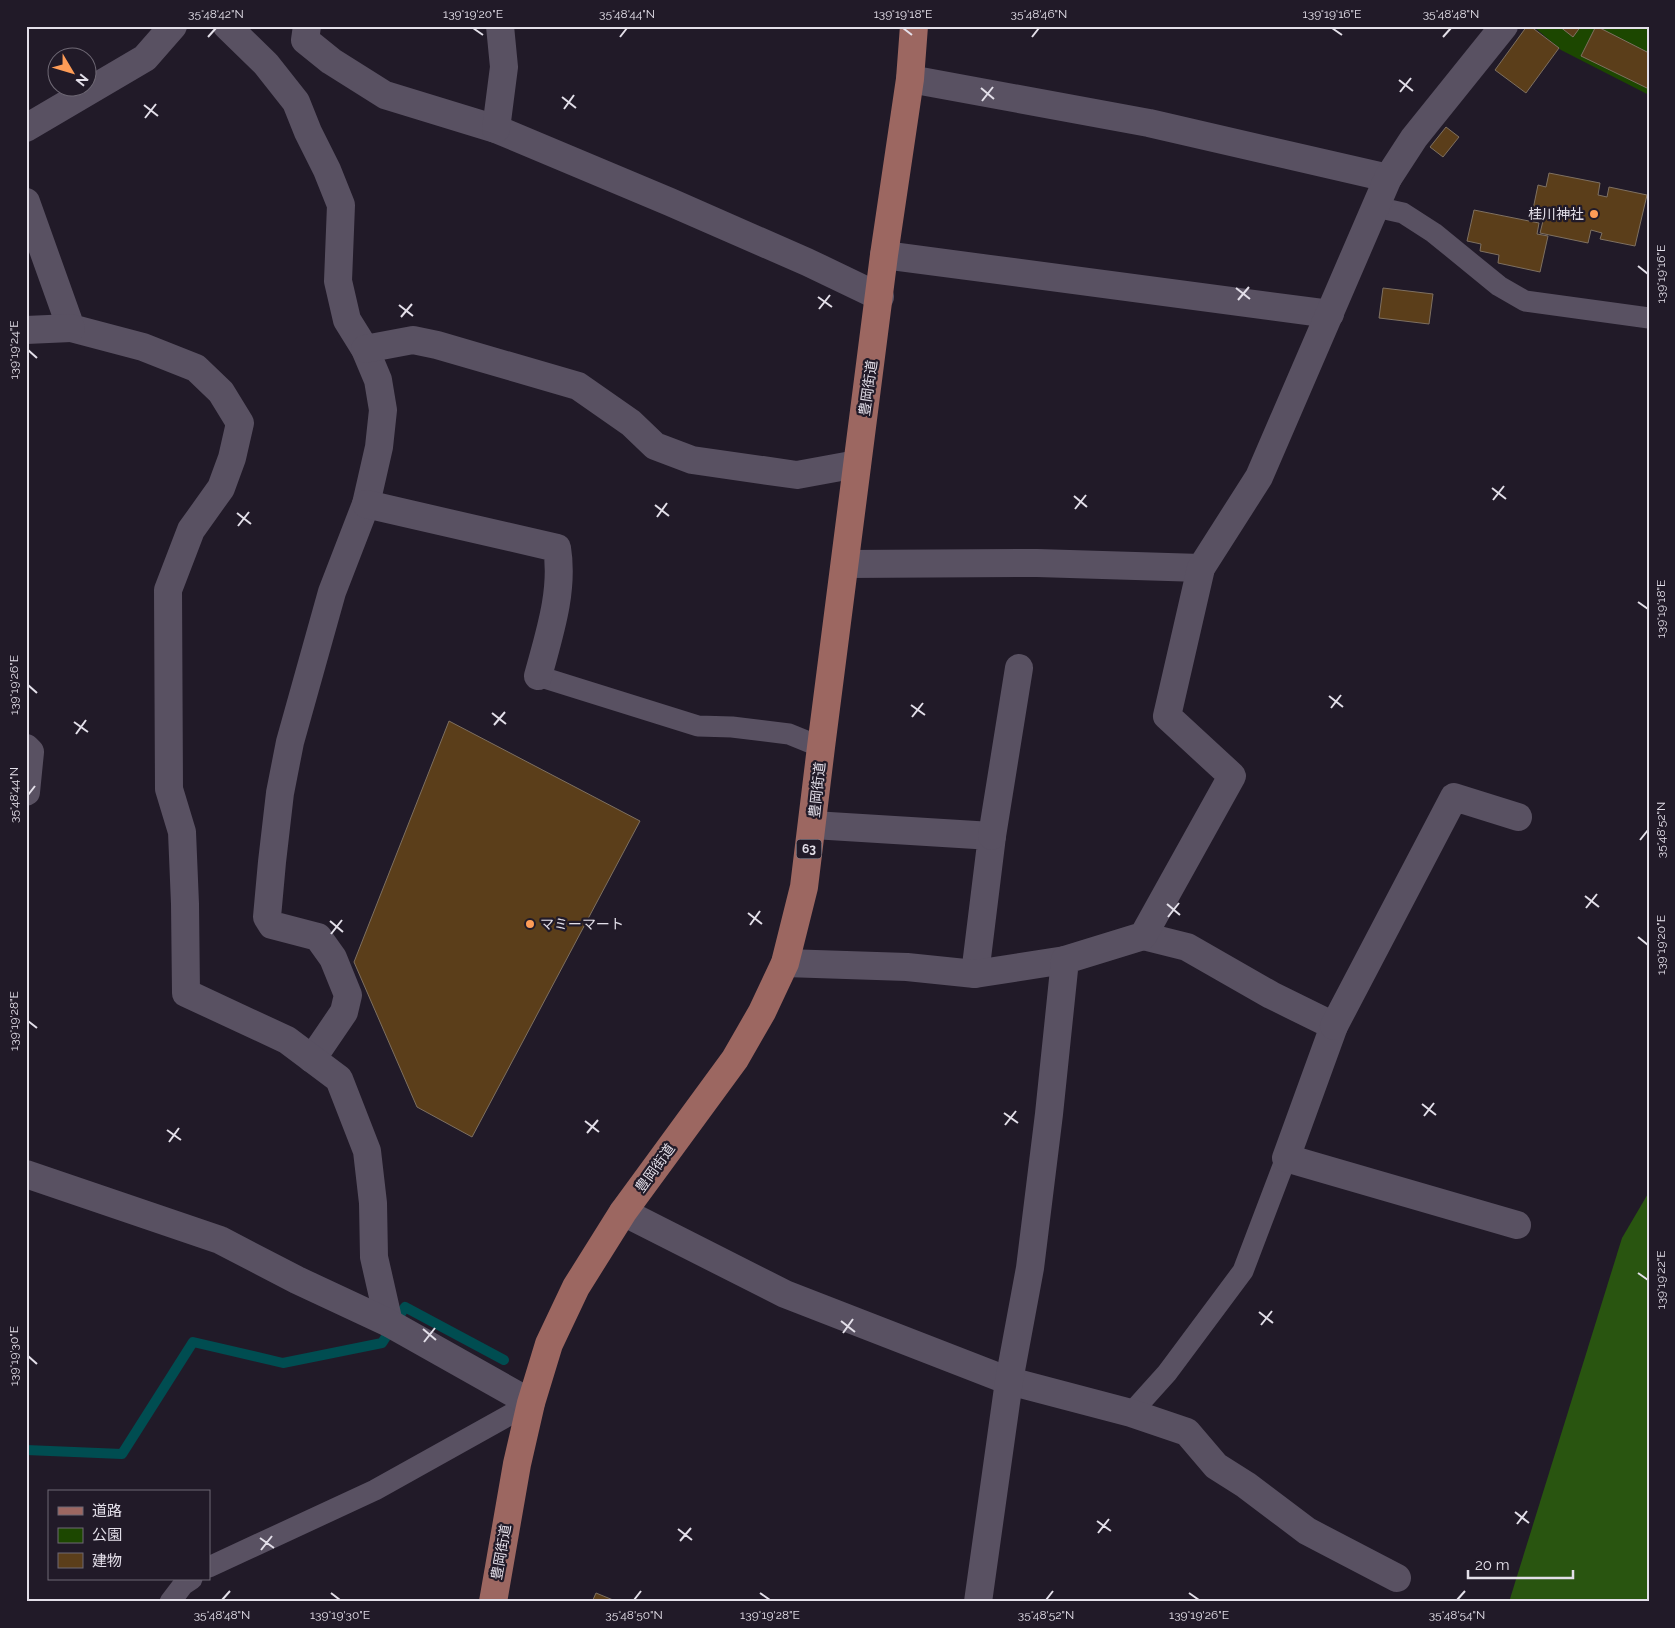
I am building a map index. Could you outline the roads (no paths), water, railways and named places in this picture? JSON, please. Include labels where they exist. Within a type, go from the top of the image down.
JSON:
[{"type":"main road","name":"豊岡街道","points":[[493,1602],[517,1464],[531,1403],[549,1344],[576,1287],[623,1212],[735,1059],[762,1012],[785,963],[804,887],[813,825],[821,747],[884,256],[910,79],[914,26]]},
{"type":"street","points":[[26,128],[145,58],[173,26]]},
{"type":"street","points":[[227,26],[266,64],[296,102],[308,132],[327,170],[341,205],[338,281],[347,320],[366,349],[378,380],[383,410],[379,447],[366,504],[332,592],[290,742],[280,793],[272,862],[267,917],[272,925],[318,937],[334,958],[348,995],[344,1012],[312,1059]]},
{"type":"street","points":[[307,26],[305,40],[332,61],[385,95],[496,129],[696,213],[807,262],[880,297]]},
{"type":"street","points":[[496,129],[504,67],[500,26]]},
{"type":"street","points":[[1143,936],[1232,776],[1167,716],[1201,568],[1259,477],[1388,178],[1414,138],[1504,26]]},
{"type":"street","points":[[910,79],[1149,123],[1388,178]]},
{"type":"street","points":[[26,202],[71,328]]},
{"type":"street","points":[[884,256],[1330,314]]},
{"type":"street","points":[[26,330],[71,328],[142,347],[196,368],[221,392],[240,423],[232,458],[221,488],[192,530],[168,590],[169,789],[182,832],[186,993],[287,1040],[339,1078],[367,1151],[373,1203],[374,1258],[389,1323]]},
{"type":"street","points":[[366,349],[413,340],[437,345],[578,386],[632,422],[655,446],[692,460],[797,475],[857,464]]},
{"type":"street","points":[[366,504],[557,548],[560,563],[553,622],[538,676]]},
{"type":"street","points":[[845,564],[1037,563],[1201,568]]},
{"type":"street","points":[[974,974],[992,836],[1020,668]]},
{"type":"street","points":[[26,748],[30,752],[26,792]]},
{"type":"street","points":[[1517,1225],[1286,1158],[1334,1026],[1454,797],[1518,817]]},
{"type":"street","points":[[813,825],[992,836]]},
{"type":"street","points":[[785,963],[907,967],[974,974],[1065,960],[1143,936],[1188,947],[1271,995],[1334,1026]]},
{"type":"street","points":[[978,1602],[1009,1381],[1030,1268],[1065,960]]},
{"type":"street","points":[[26,1174],[220,1240],[297,1280],[389,1323],[531,1403]]},
{"type":"street","points":[[623,1212],[785,1294],[1009,1381],[1131,1413],[1187,1432],[1216,1466],[1307,1532],[1397,1578]]},
{"type":"lane","points":[[1376,207],[1403,213],[1434,233],[1499,286],[1525,301],[1649,318]]},
{"type":"lane","points":[[538,676],[698,726],[732,727],[789,734],[821,747]]},
{"type":"lane","points":[[1131,1413],[1167,1373],[1243,1271],[1286,1158]]},
{"type":"lane","points":[[210,1568],[375,1490],[531,1403]]},
{"type":"lane","points":[[170,1602],[183,1585],[190,1580]]},
{"type":"waterway","points":[[26,1450],[122,1454],[193,1342],[283,1363],[382,1343],[405,1307],[504,1360]]},
{"type":"place","name":"桂川神社","points":[[1594,214]]},
{"type":"place","name":"マミーマート","points":[[530,924]]}]
